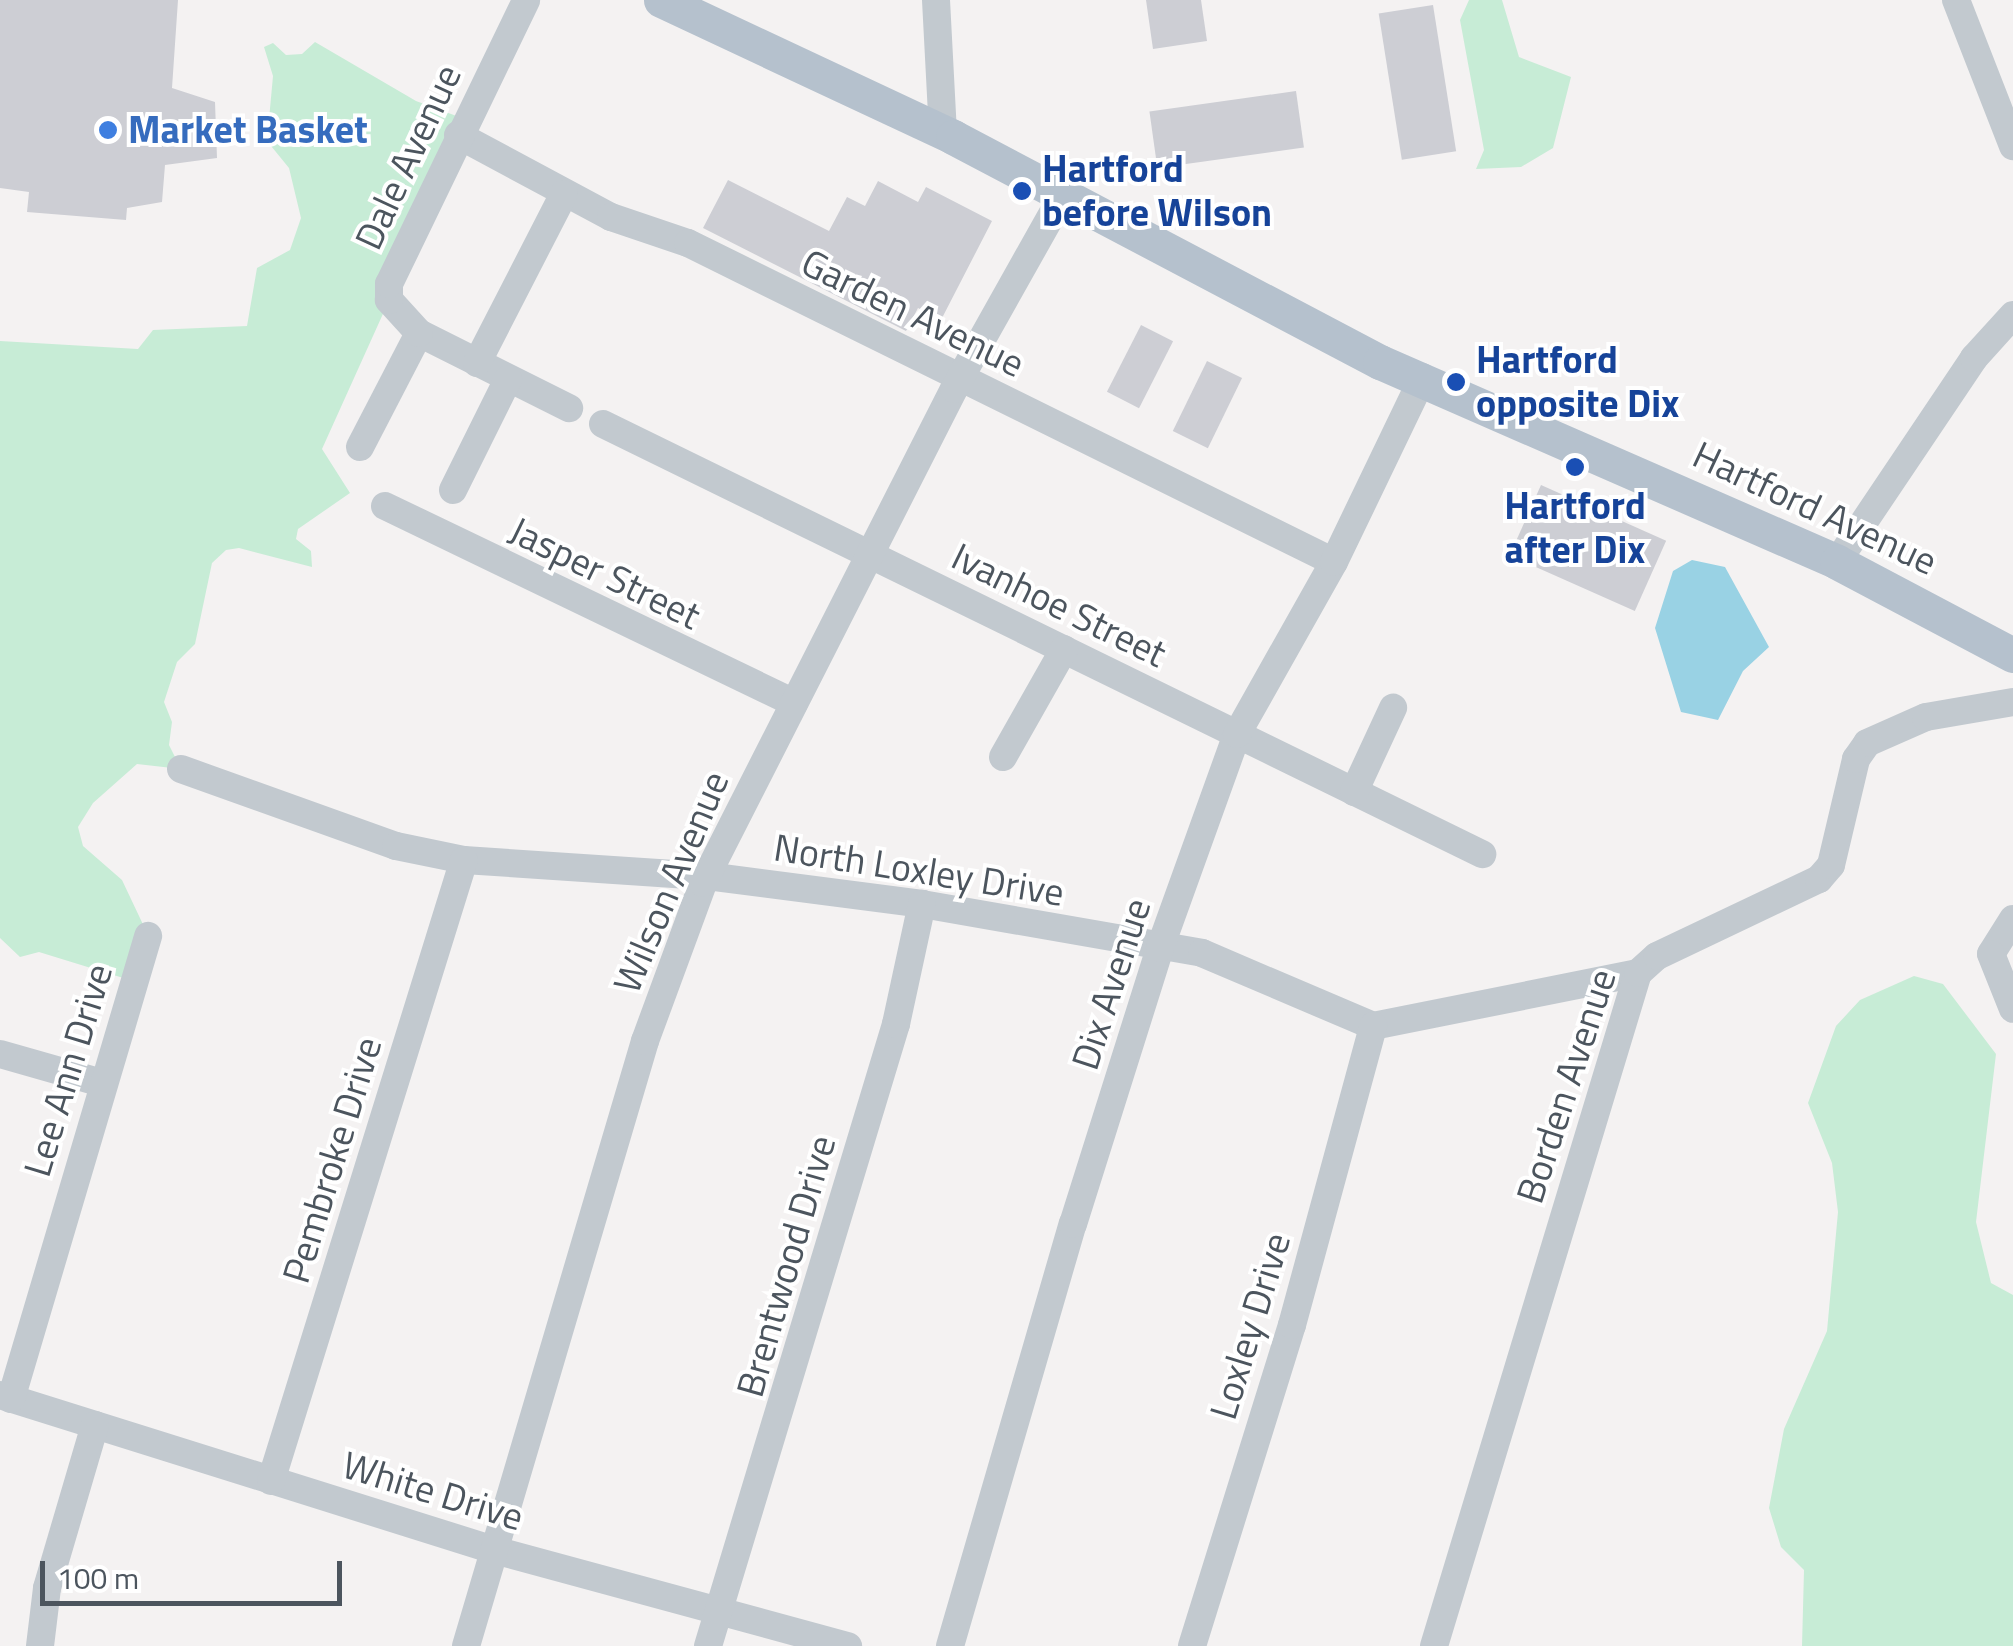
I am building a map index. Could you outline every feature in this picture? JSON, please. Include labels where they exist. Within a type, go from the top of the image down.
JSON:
[{"type":"main road","name":"Hartford Avenue","points":[[677,4],[944,133],[1270,306],[1837,562],[2013,655]]},
{"type":"street","name":"Dale Avenue","points":[[419,332],[389,300],[389,284],[526,0]]},
{"type":"street","points":[[936,0],[944,133]]},
{"type":"street","points":[[1956,0],[2011,141]]},
{"type":"street","name":"Garden Avenue","points":[[458,135],[564,194],[688,243],[1334,562]]},
{"type":"street","points":[[477,363],[564,194]]},
{"type":"street","name":"Wilson Avenue","points":[[466,1646],[645,1041],[707,876],[960,378],[1064,195]]},
{"type":"street","points":[[1837,562],[1974,358],[2013,315]]},
{"type":"street","points":[[360,447],[419,332],[570,408]]},
{"type":"street","name":"Dix Avenue","points":[[950,1646],[1160,948],[1237,734],[1334,562],[1423,377]]},
{"type":"street","points":[[452,490],[508,379]]},
{"type":"street","name":"Ivanhoe Street","points":[[603,424],[1482,854]]},
{"type":"street","name":"Jasper Street","points":[[385,506],[794,703]]},
{"type":"street","points":[[1003,756],[1064,649]]},
{"type":"street","name":"Borden Avenue","points":[[1434,1646],[1638,973],[1657,956],[1819,879],[1831,865],[1856,760],[1867,742],[1926,717],[2013,702]]},
{"type":"street","points":[[1354,792],[1393,708]]},
{"type":"street","name":"North Loxley Drive","points":[[181,769],[396,846],[464,860],[707,876],[922,904],[1238,964],[1373,1026]]},
{"type":"street","name":"Pembroke Drive","points":[[271,1481],[464,860]]},
{"type":"street","name":"Brentwood Drive","points":[[708,1646],[896,1024],[922,904]]},
{"type":"street","points":[[2013,919],[1992,954],[2013,1009]]},
{"type":"street","name":"Lee Ann Drive","points":[[6,1397],[148,936]]},
{"type":"street","points":[[1373,1026],[1638,973]]},
{"type":"street","name":"Loxley Drive","points":[[1192,1646],[1292,1325],[1373,1026]]},
{"type":"street","points":[[0,1054],[102,1083]]},
{"type":"street","name":"White Drive","points":[[6,1397],[494,1550],[848,1646]]},
{"type":"street","points":[[40,1646],[47,1588],[94,1425]]},
{"type":"green space","points":[[1469,0],[1502,0],[1519,57],[1571,77],[1553,148],[1521,167],[1476,169],[1484,150],[1460,20]]},
{"type":"green space","points":[[315,42],[416,101],[470,121],[322,449],[350,493],[298,529],[296,539],[311,551],[312,567],[239,548],[226,550],[212,563],[195,644],[177,662],[164,702],[172,722],[169,745],[181,769],[137,764],[93,803],[78,827],[83,846],[122,880],[148,935],[133,981],[39,952],[20,957],[0,938],[0,341],[138,349],[153,330],[247,326],[257,268],[290,250],[301,218],[289,168],[267,141],[273,76],[264,47],[273,43],[286,55],[302,54]]},
{"type":"green space","points":[[1914,976],[1943,984],[1996,1054],[1976,1222],[1991,1283],[2013,1295],[2013,1646],[1802,1646],[1804,1570],[1781,1547],[1769,1508],[1784,1429],[1827,1331],[1838,1212],[1832,1163],[1808,1103],[1836,1026],[1860,1000]]},
{"type":"water","points":[[1692,560],[1725,567],[1769,647],[1743,671],[1718,720],[1681,712],[1655,628],[1673,571]]},
{"type":"building","name":"Market Basket","points":[[0,0],[178,0],[172,88],[215,102],[217,158],[165,165],[162,202],[127,208],[126,220],[27,212],[29,192],[0,188]]},
{"type":"building","points":[[1146,0],[1201,0],[1207,41],[1153,49]]},
{"type":"building","points":[[1433,5],[1456,151],[1402,160],[1379,14]]},
{"type":"building","points":[[1296,91],[1304,147],[1157,168],[1149,112]]},
{"type":"building","points":[[728,180],[829,231],[847,197],[865,206],[878,181],[918,202],[926,187],[992,221],[941,320],[918,308],[906,331],[703,228]]},
{"type":"building","points":[[1141,325],[1173,341],[1139,408],[1107,392]]},
{"type":"building","points":[[1207,361],[1242,378],[1208,448],[1173,431]]},
{"type":"building","points":[[1541,485],[1666,541],[1635,611],[1510,555]]},
{"type":"place","name":"Market Basket","points":[[108,130]]},
{"type":"place","name":"Hartford before Wilson","points":[[1022,191]]},
{"type":"place","name":"Hartford opposite Dix","points":[[1456,382]]},
{"type":"place","name":"Hartford after Dix","points":[[1575,467]]}]
